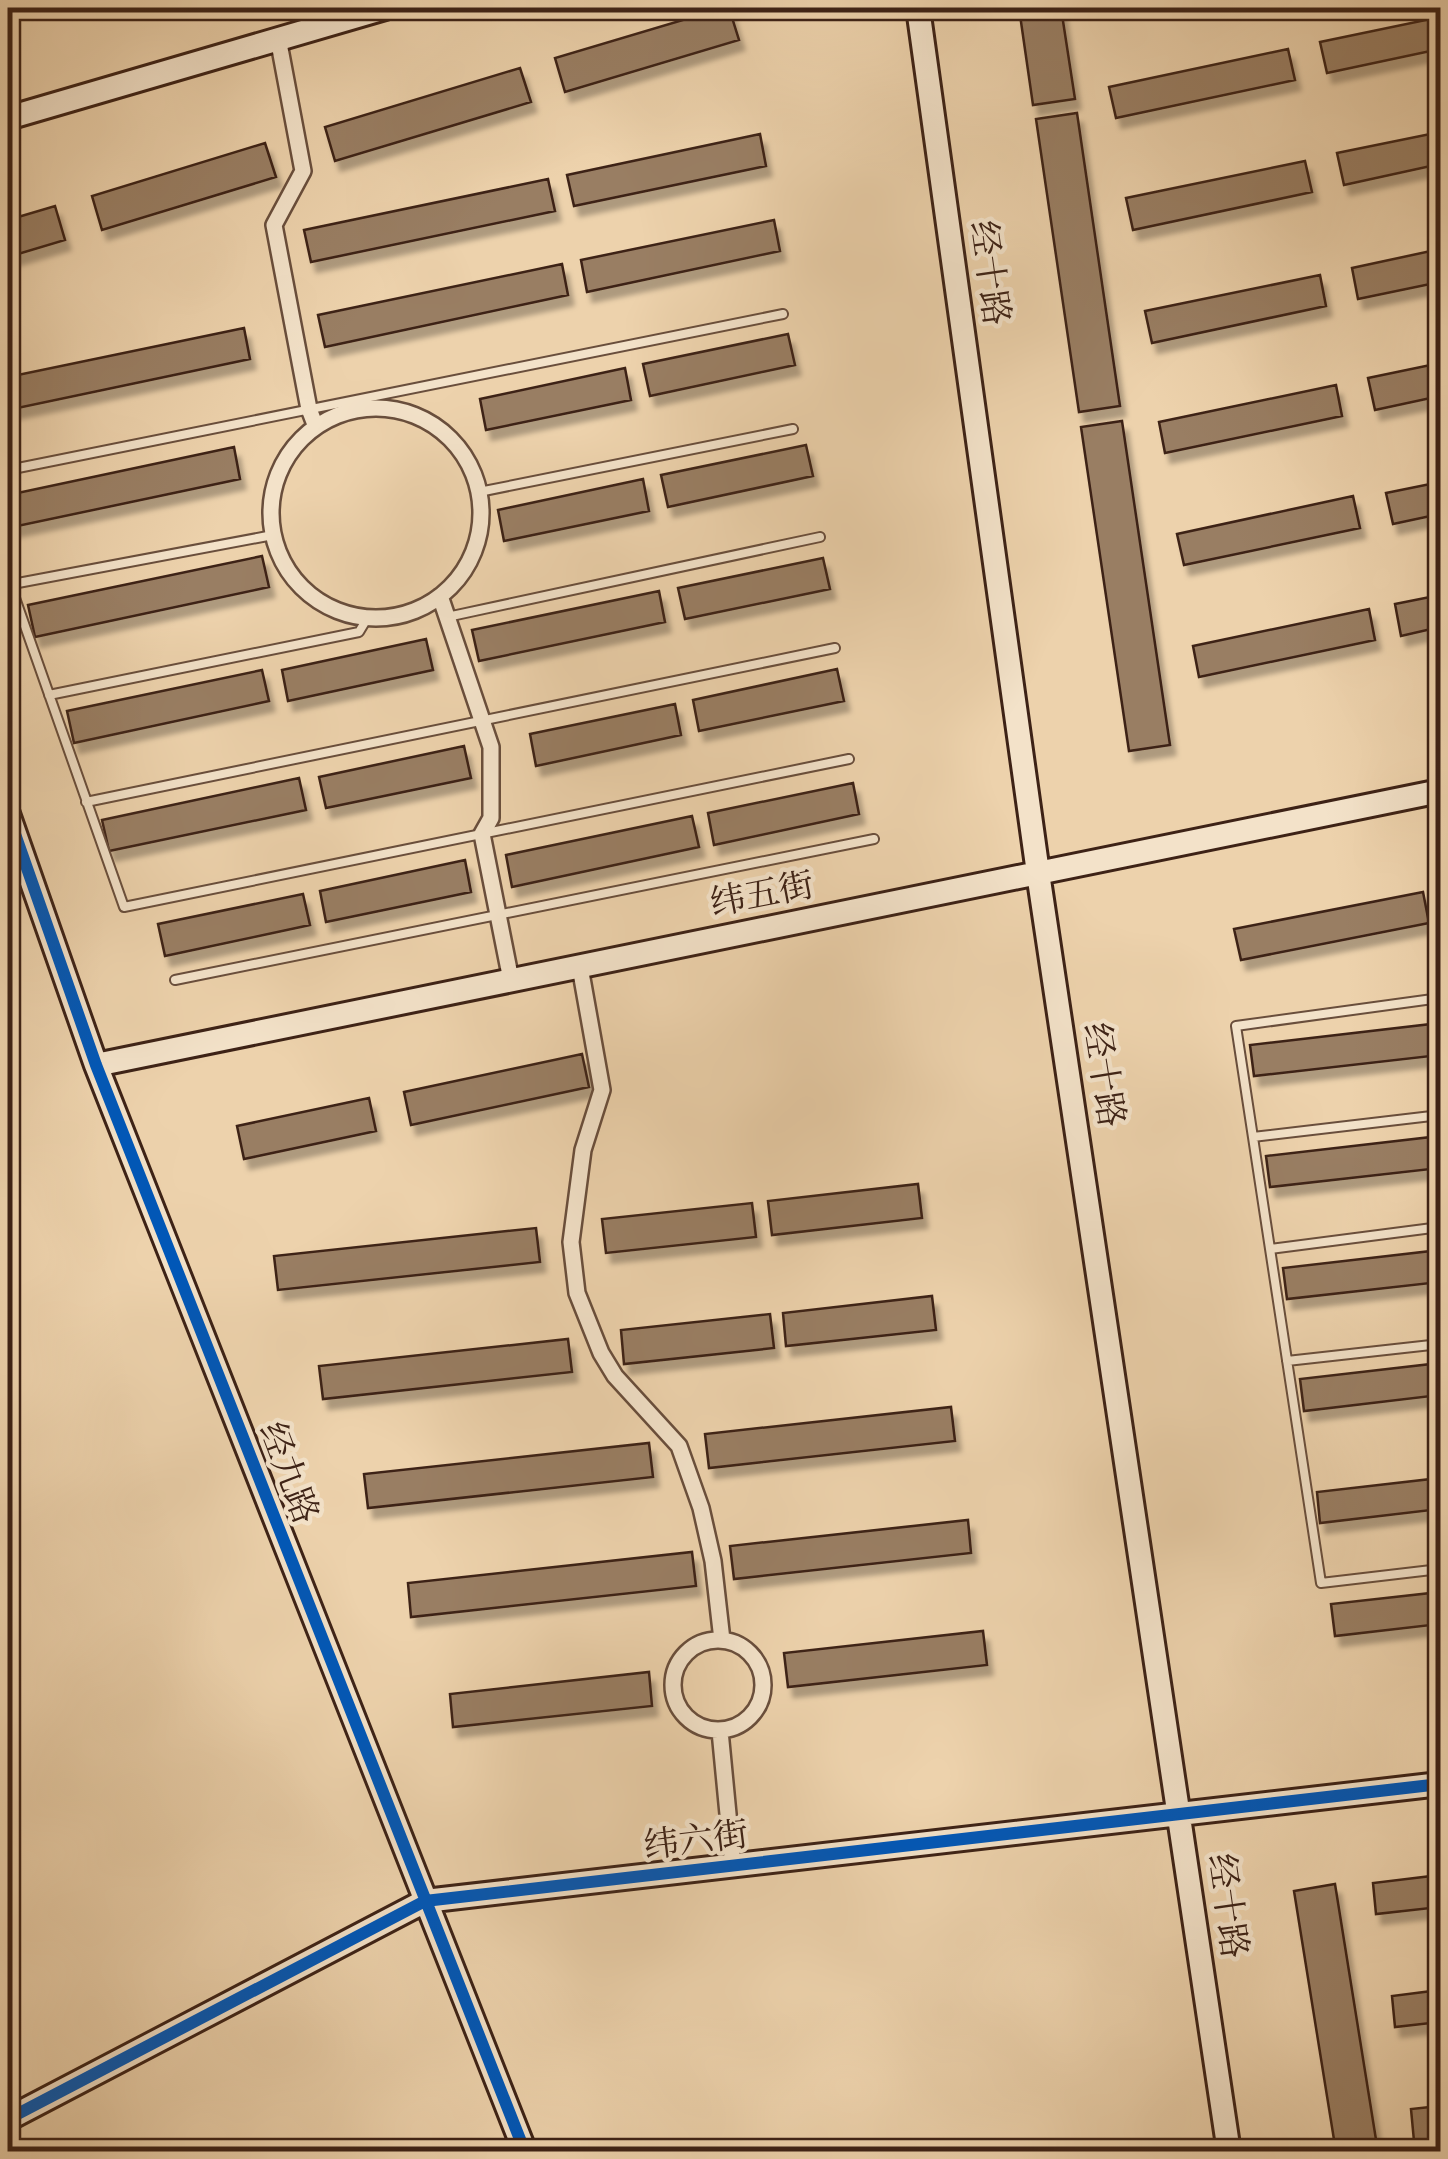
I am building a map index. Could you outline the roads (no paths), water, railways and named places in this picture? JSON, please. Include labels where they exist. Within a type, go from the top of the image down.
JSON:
[{"type":"street","points":[[8,118],[385,8]]},
{"type":"street","name":"经十路","points":[[918,8],[1038,873],[1230,2152]]},
{"type":"street","points":[[278,38],[304,172],[274,225],[316,427]]},
{"type":"street","points":[[369,408],[412,414],[437,428],[458,447],[479,492],[480,528],[472,555],[457,579],[440,596],[397,616],[368,618],[327,606],[304,589],[286,567],[273,535],[272,498],[280,471],[294,446],[316,427],[341,414],[369,408]]},
{"type":"street","points":[[440,596],[491,747],[491,818],[482,834],[512,980]]},
{"type":"street","name":"纬五街","points":[[96,1065],[1440,792]]},
{"type":"street","name":"经九路","points":[[8,814],[96,1065],[525,2152]]},
{"type":"street","points":[[580,966],[602,1090],[584,1150],[572,1242],[578,1292],[601,1353],[615,1376],[678,1446],[701,1508],[713,1561],[722,1640]]},
{"type":"street","points":[[722,1640],[748,1651],[760,1667],[764,1686],[759,1706],[747,1720],[720,1731],[692,1722],[678,1708],[672,1689],[675,1670],[686,1653],[702,1643],[722,1640]]},
{"type":"street","points":[[720,1731],[733,1866]]},
{"type":"street","name":"纬六街","points":[[8,2119],[426,1901],[1440,1784]]},
{"type":"lane","points":[[8,470],[783,314]]},
{"type":"lane","points":[[479,492],[793,429]]},
{"type":"lane","points":[[18,584],[273,535]]},
{"type":"lane","points":[[447,617],[820,538]]},
{"type":"lane","points":[[8,578],[124,907],[849,758]]},
{"type":"lane","points":[[49,696],[359,632],[368,618]]},
{"type":"lane","points":[[86,802],[835,648]]},
{"type":"lane","points":[[175,980],[874,839]]},
{"type":"lane","points":[[1440,998],[1236,1026],[1321,1583],[1440,1570]]},
{"type":"lane","points":[[1253,1136],[1440,1116]]},
{"type":"lane","points":[[1270,1248],[1440,1228]]},
{"type":"lane","points":[[1287,1361],[1440,1344]]}]
